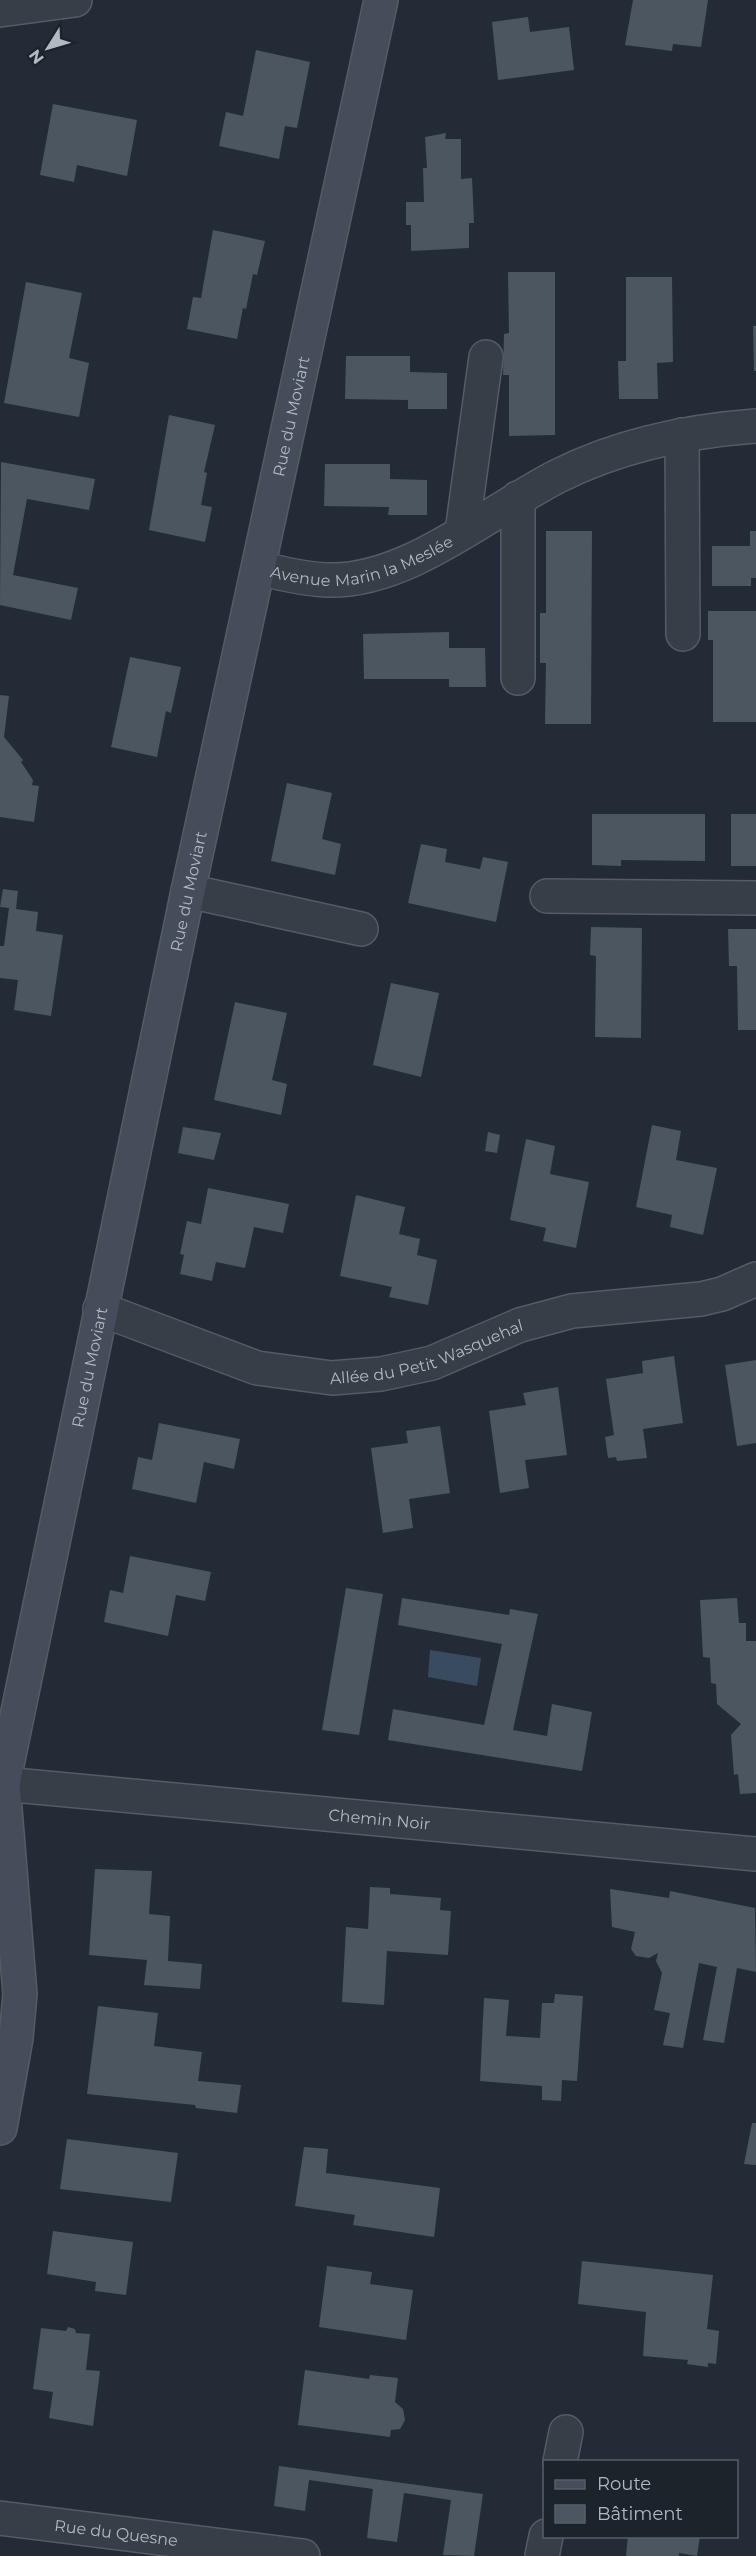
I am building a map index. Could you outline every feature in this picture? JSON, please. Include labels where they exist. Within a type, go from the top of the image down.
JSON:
[{"type":"street","points":[[0,10],[75,0]]},
{"type":"street","name":"Rue du Moviart","points":[[1,1784],[188,891],[260,568],[381,0]]},
{"type":"street","name":"Avenue Marin la Meslée","points":[[462,532],[486,357]]},
{"type":"street","name":"Avenue Marin la Meslée","points":[[260,568],[297,578],[329,580],[351,578],[405,562],[462,532],[518,498],[591,461],[618,451],[682,435],[756,426]]},
{"type":"street","points":[[682,435],[683,634]]},
{"type":"street","points":[[518,498],[519,678]]},
{"type":"street","points":[[188,891],[361,929]]},
{"type":"street","points":[[548,896],[756,898]]},
{"type":"street","name":"Allée du Petit Wasquehal","points":[[100,1310],[257,1368],[332,1378],[381,1374],[432,1363],[520,1325],[572,1311],[701,1299],[722,1294],[756,1279]]},
{"type":"street","points":[[0,2128],[16,2038],[20,1994],[1,1784]]},
{"type":"street","name":"Chemin Noir","points":[[1,1784],[756,1854]]},
{"type":"street","name":"Rue du Quesne","points":[[0,2518],[303,2556]]},
{"type":"street","points":[[542,2556],[546,2538]]},
{"type":"water","points":[[430,1650],[481,1658],[477,1686],[428,1677]]},
{"type":"building","points":[[633,0],[708,0],[701,47],[673,44],[672,51],[625,45]]},
{"type":"building","points":[[528,17],[530,32],[569,27],[574,70],[498,80],[492,22]]},
{"type":"building","points":[[256,50],[310,62],[297,128],[285,126],[279,159],[219,146],[226,112],[243,116]]},
{"type":"building","points":[[53,104],[137,120],[127,176],[77,165],[74,182],[40,175]]},
{"type":"building","points":[[446,133],[445,139],[461,139],[461,179],[472,178],[474,223],[469,223],[469,248],[411,251],[411,225],[406,225],[406,202],[424,202],[423,168],[427,168],[425,137]]},
{"type":"building","points":[[213,230],[265,241],[257,275],[253,274],[246,309],[243,308],[237,339],[187,329],[193,297],[201,298]]},
{"type":"building","points":[[508,272],[555,272],[555,435],[509,436],[509,375],[503,375],[504,334],[509,333]]},
{"type":"building","points":[[626,277],[672,277],[673,362],[657,363],[658,399],[619,399],[618,361],[626,361]]},
{"type":"building","points":[[26,282],[82,293],[69,358],[89,363],[79,417],[4,403]]},
{"type":"building","points":[[753,326],[756,326],[756,371],[754,371]]},
{"type":"building","points":[[346,356],[410,356],[410,372],[447,373],[447,409],[408,409],[408,400],[345,399]]},
{"type":"building","points":[[169,415],[215,425],[204,472],[207,473],[201,505],[212,507],[205,542],[149,530]]},
{"type":"building","points":[[1,462],[95,479],[89,510],[27,499],[13,575],[78,588],[71,620],[0,605]]},
{"type":"building","points":[[325,464],[390,464],[390,479],[427,480],[427,515],[388,515],[389,507],[324,506]]},
{"type":"building","points":[[546,531],[592,531],[591,724],[545,724],[546,663],[540,663],[540,613],[546,613]]},
{"type":"building","points":[[750,531],[756,531],[756,578],[751,578],[751,586],[712,586],[712,546],[750,546]]},
{"type":"building","points":[[708,611],[756,611],[756,722],[713,722],[713,640],[708,640]]},
{"type":"building","points":[[449,632],[449,648],[485,648],[486,687],[449,687],[449,679],[364,679],[363,634]]},
{"type":"building","points":[[130,657],[181,667],[171,713],[166,711],[157,757],[111,747]]},
{"type":"building","points":[[0,695],[9,696],[4,737],[23,760],[21,762],[33,780],[32,785],[39,786],[34,822],[0,817]]},
{"type":"building","points":[[287,783],[332,793],[322,839],[341,844],[335,875],[271,861]]},
{"type":"building","points":[[592,814],[705,814],[705,861],[621,860],[621,866],[592,865]]},
{"type":"building","points":[[731,814],[756,814],[756,866],[731,866]]},
{"type":"building","points":[[421,844],[447,849],[445,862],[480,869],[483,857],[508,862],[496,922],[408,903]]},
{"type":"building","points":[[3,889],[18,891],[16,909],[38,912],[36,931],[63,935],[51,1016],[14,1010],[18,980],[0,978],[0,946],[4,946],[9,908],[0,907]]},
{"type":"building","points":[[591,927],[642,928],[641,1038],[595,1037],[596,956],[590,955]]},
{"type":"building","points":[[728,929],[756,929],[756,1030],[738,1030],[737,966],[729,966]]},
{"type":"building","points":[[391,983],[439,993],[421,1077],[373,1065]]},
{"type":"building","points":[[235,1002],[287,1013],[272,1080],[287,1084],[281,1115],[214,1100]]},
{"type":"building","points":[[652,1125],[681,1131],[676,1160],[717,1168],[703,1235],[670,1227],[672,1215],[636,1207]]},
{"type":"building","points":[[183,1127],[221,1133],[214,1160],[178,1153]]},
{"type":"building","points":[[488,1132],[500,1135],[497,1153],[485,1151]]},
{"type":"building","points":[[526,1139],[555,1146],[550,1174],[589,1182],[576,1248],[543,1241],[546,1228],[510,1220]]},
{"type":"building","points":[[208,1188],[289,1204],[283,1233],[254,1227],[245,1268],[216,1262],[212,1281],[180,1274],[184,1255],[180,1254],[187,1221],[201,1224]]},
{"type":"building","points":[[356,1195],[405,1207],[399,1234],[420,1239],[417,1255],[437,1260],[428,1305],[389,1297],[392,1287],[340,1276]]},
{"type":"building","points":[[674,1356],[683,1423],[643,1429],[647,1458],[617,1461],[616,1457],[608,1458],[605,1437],[614,1435],[606,1379],[643,1373],[642,1361]]},
{"type":"building","points":[[756,1360],[756,1443],[737,1446],[725,1365]]},
{"type":"building","points":[[558,1387],[567,1455],[525,1460],[529,1488],[500,1493],[489,1411],[526,1405],[523,1393]]},
{"type":"building","points":[[159,1423],[240,1439],[234,1469],[204,1462],[196,1503],[132,1489],[138,1457],[152,1460]]},
{"type":"building","points":[[440,1426],[450,1493],[409,1499],[413,1528],[383,1533],[371,1448],[408,1443],[406,1431]]},
{"type":"building","points":[[130,1556],[211,1572],[205,1601],[176,1595],[168,1636],[104,1622],[110,1590],[123,1593]]},
{"type":"building","points":[[346,1588],[383,1594],[359,1735],[322,1730]]},
{"type":"building","points":[[402,1598],[509,1615],[510,1609],[538,1614],[513,1730],[547,1736],[552,1704],[592,1712],[582,1771],[388,1740],[393,1709],[484,1725],[502,1644],[398,1625]]},
{"type":"building","points":[[737,1598],[739,1623],[746,1623],[746,1641],[756,1641],[756,1793],[740,1794],[738,1774],[734,1775],[731,1735],[741,1724],[717,1704],[716,1684],[711,1683],[710,1658],[703,1657],[700,1600]]},
{"type":"building","points":[[95,1869],[152,1871],[149,1914],[170,1916],[168,1961],[202,1964],[200,1989],[144,1985],[147,1960],[89,1955]]},
{"type":"building","points":[[370,1887],[390,1888],[390,1894],[441,1898],[440,1910],[451,1911],[448,1955],[387,1951],[384,2005],[342,2002],[346,1927],[368,1929]]},
{"type":"building","points":[[610,1889],[669,1898],[670,1891],[755,1908],[756,1972],[737,1968],[724,2043],[703,2040],[717,1967],[699,1963],[683,2048],[663,2045],[670,2013],[654,2010],[662,1973],[656,1961],[658,1953],[649,1958],[636,1956],[631,1949],[635,1932],[612,1927]]},
{"type":"building","points":[[555,1994],[583,1996],[577,2081],[562,2080],[561,2101],[542,2100],[542,2086],[480,2081],[484,1998],[509,2000],[506,2036],[540,2038],[542,2003],[554,2003]]},
{"type":"building","points":[[98,2006],[158,2013],[154,2046],[202,2052],[198,2081],[241,2085],[237,2113],[196,2108],[195,2105],[87,2094]]},
{"type":"building","points":[[752,2123],[756,2123],[756,2165],[744,2164]]},
{"type":"building","points":[[67,2139],[178,2153],[171,2202],[60,2189]]},
{"type":"building","points":[[304,2147],[328,2149],[326,2173],[440,2188],[434,2237],[353,2225],[355,2215],[295,2206]]},
{"type":"building","points":[[53,2231],[133,2242],[126,2295],[95,2291],[96,2282],[47,2274]]},
{"type":"building","points":[[582,2261],[713,2275],[707,2329],[719,2331],[716,2364],[708,2363],[708,2367],[687,2364],[688,2360],[643,2356],[646,2312],[578,2304]]},
{"type":"building","points":[[327,2266],[372,2272],[370,2284],[413,2290],[406,2340],[319,2327]]},
{"type":"building","points":[[68,2327],[75,2329],[76,2333],[90,2334],[86,2370],[100,2371],[93,2426],[49,2418],[53,2392],[33,2389],[41,2328],[66,2331]]},
{"type":"building","points":[[305,2370],[369,2379],[370,2375],[398,2378],[395,2402],[403,2409],[405,2420],[400,2429],[391,2430],[390,2437],[298,2425]]},
{"type":"building","points":[[279,2466],[483,2494],[474,2556],[443,2555],[451,2500],[404,2493],[397,2542],[367,2538],[373,2489],[309,2480],[305,2511],[274,2506]]},
{"type":"building","points":[[628,2538],[700,2538],[697,2556],[679,2553],[679,2556],[626,2556]]}]
